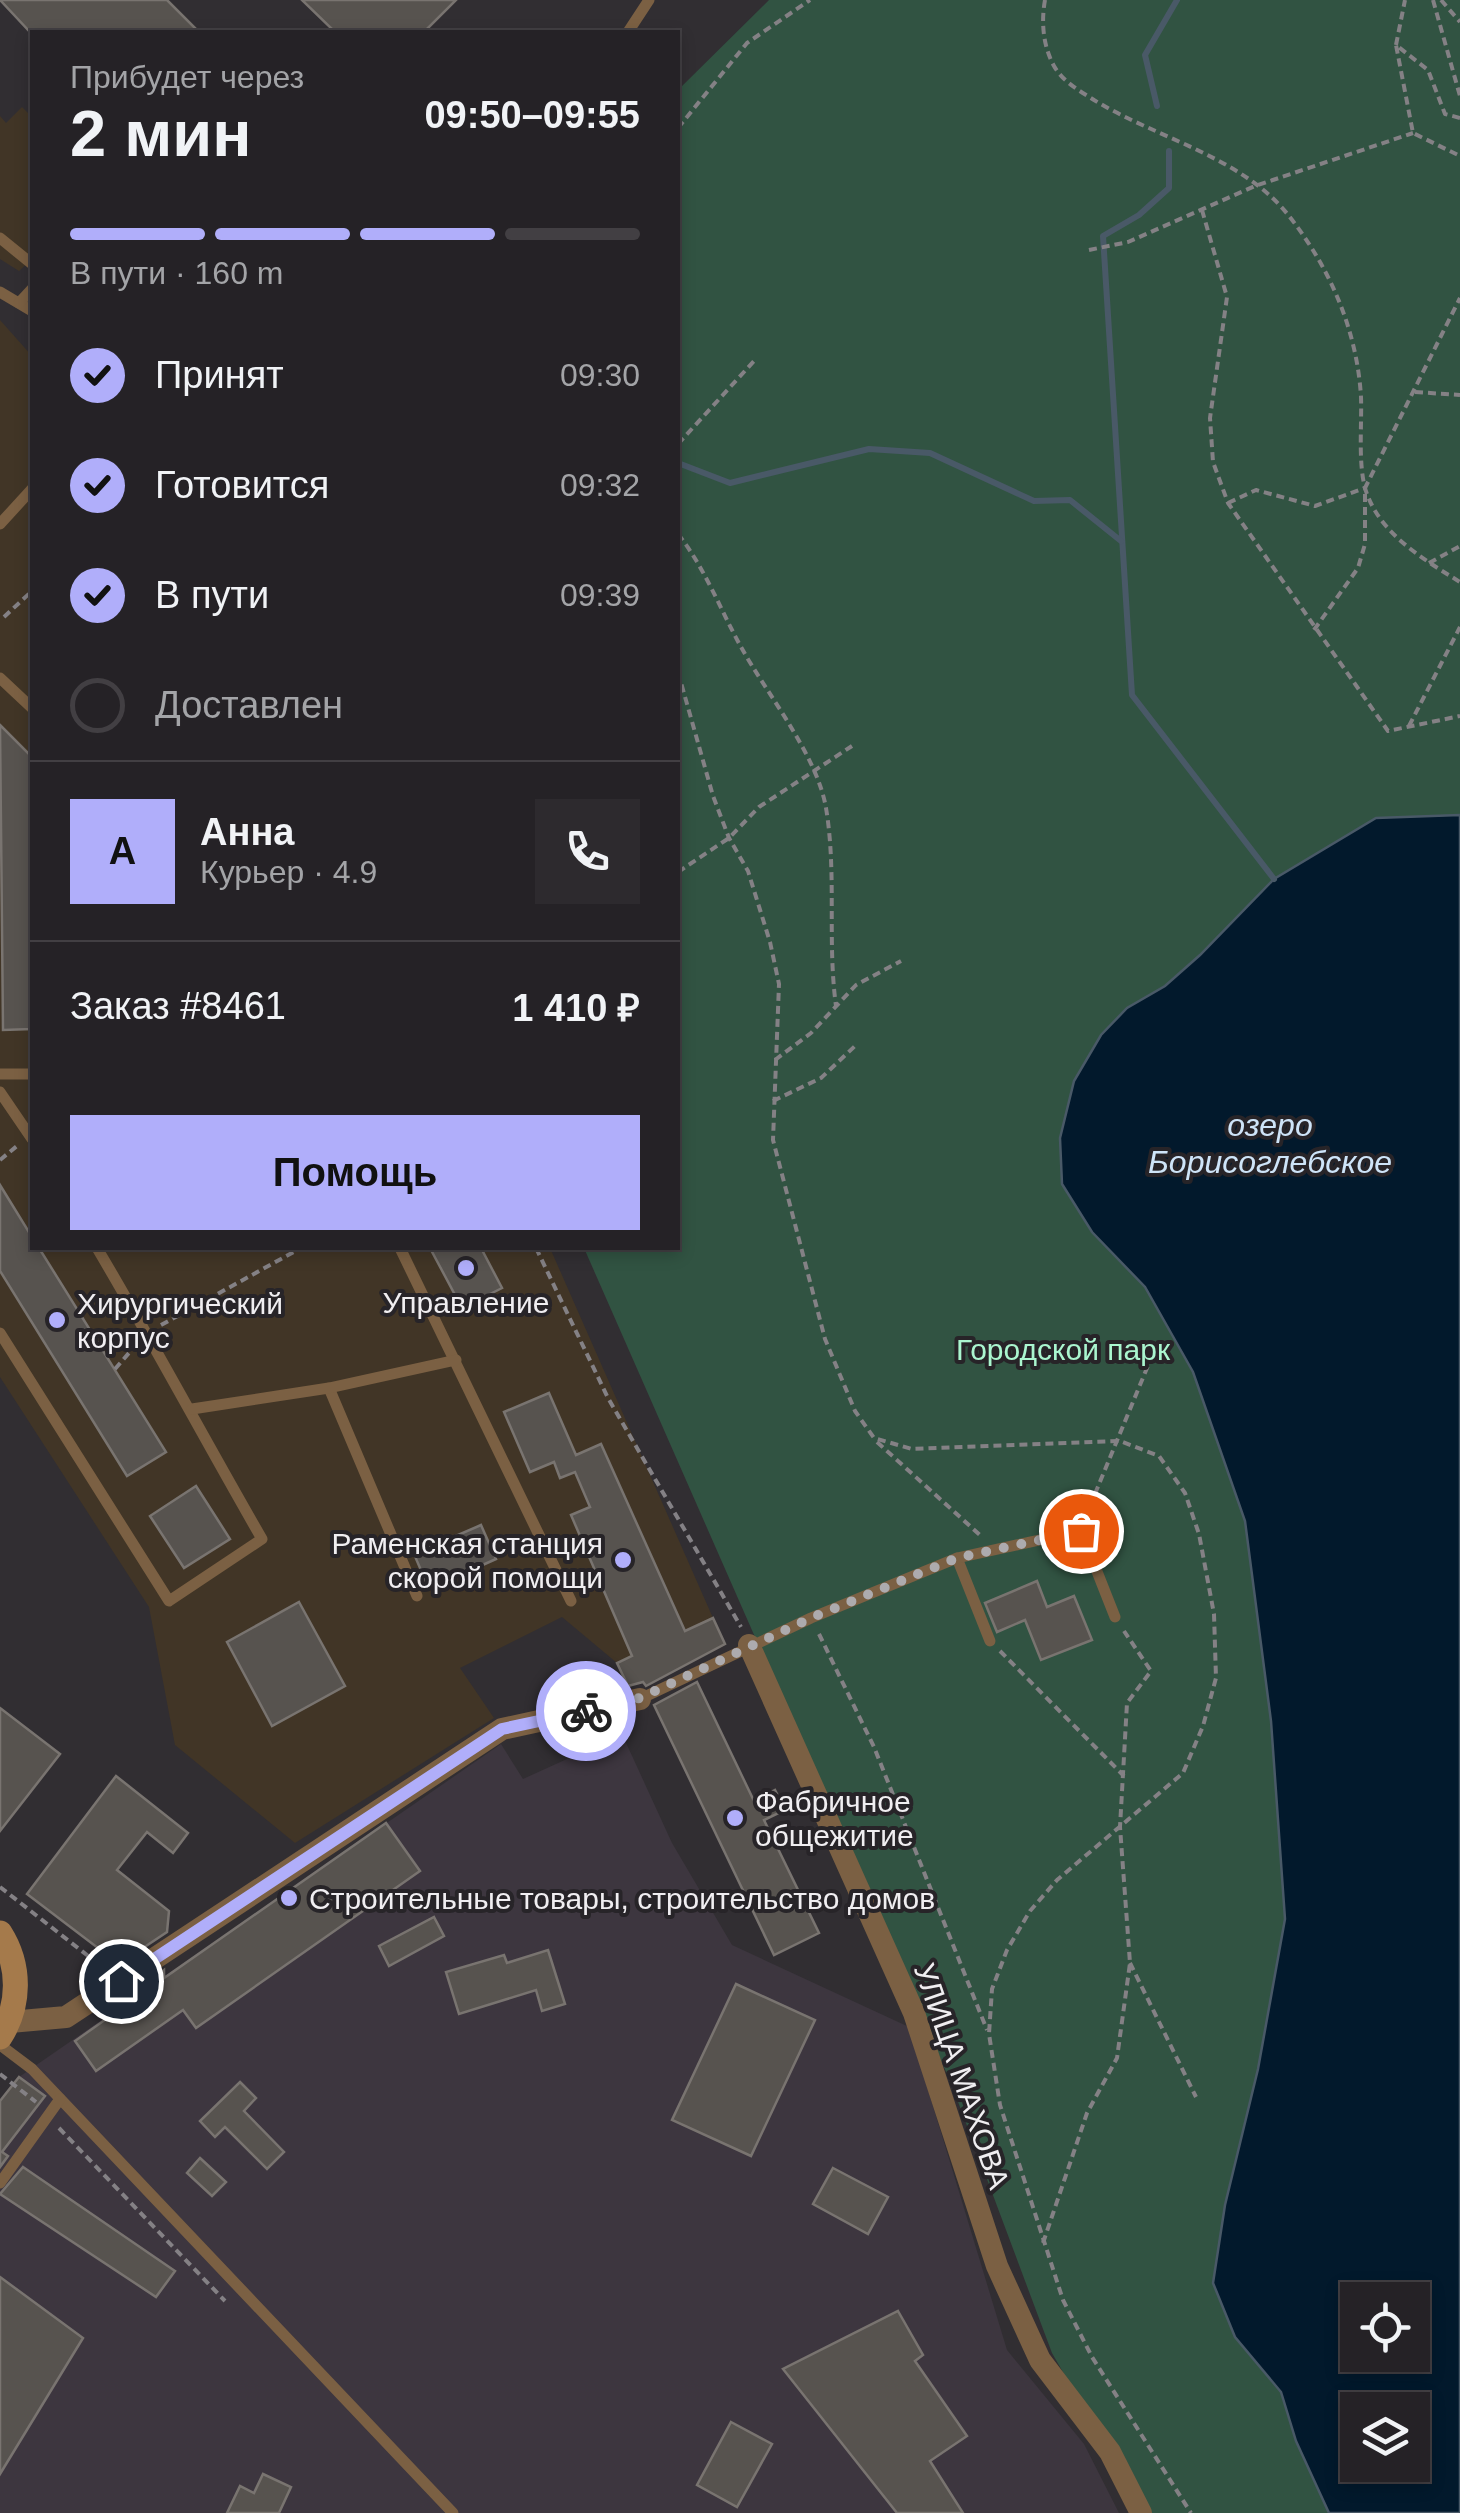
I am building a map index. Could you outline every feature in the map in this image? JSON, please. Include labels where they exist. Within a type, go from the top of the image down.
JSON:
[{"type":"main road","points":[[0,1933],[17,1994],[2,2035]]},
{"type":"street","name":"УЛИЦА МАХОВА","points":[[749,1646],[914,2013],[997,2266],[1040,2360],[1110,2452],[1140,2513]]},
{"type":"street","points":[[2,2035],[66,2018],[502,1729],[640,1698]]},
{"type":"lane","points":[[629,30],[649,0]]},
{"type":"lane","points":[[0,238],[30,262]]},
{"type":"lane","points":[[0,292],[30,310]]},
{"type":"lane","points":[[19,303],[30,292]]},
{"type":"lane","points":[[0,524],[30,491]]},
{"type":"lane","points":[[0,678],[30,706]]},
{"type":"lane","points":[[0,1074],[30,1074]]},
{"type":"lane","points":[[0,1092],[30,1133]]},
{"type":"lane","points":[[0,1333],[169,1601],[262,1538],[98,1250]]},
{"type":"lane","points":[[401,1250],[571,1601]]},
{"type":"lane","points":[[192,1409],[329,1388],[456,1360]]},
{"type":"lane","points":[[329,1388],[416,1596]]},
{"type":"lane","points":[[640,1698],[811,1618],[957,1558],[1081,1531],[1114,1617]]},
{"type":"lane","points":[[957,1558],[990,1640]]},
{"type":"lane","points":[[2,2035],[453,2513]]},
{"type":"lane","points":[[0,2183],[60,2099]]},
{"type":"path","points":[[680,126],[747,43],[810,0]]},
{"type":"path","points":[[1045,0],[1044,39],[1055,68],[1073,87],[1122,117],[1215,160],[1287,212],[1309,244],[1346,316],[1360,374],[1364,544],[1358,568],[1314,630]]},
{"type":"path","points":[[1405,0],[1396,45],[1413,133]]},
{"type":"path","points":[[1434,0],[1460,96]]},
{"type":"path","points":[[1441,0],[1460,22]]},
{"type":"path","points":[[1396,45],[1428,70],[1445,114],[1460,118]]},
{"type":"path","points":[[1089,250],[1128,242],[1256,186],[1413,133],[1460,156]]},
{"type":"path","points":[[1202,210],[1227,298],[1210,418],[1213,462],[1228,503],[1388,731],[1460,716]]},
{"type":"path","points":[[1228,503],[1256,490],[1315,506],[1365,488],[1460,298]]},
{"type":"path","points":[[680,442],[754,361]]},
{"type":"path","points":[[1414,392],[1460,395]]},
{"type":"path","points":[[1365,488],[1390,532],[1460,582]]},
{"type":"path","points":[[680,536],[698,559],[727,622],[811,770],[825,802],[833,862],[830,960],[836,1006]]},
{"type":"path","points":[[1429,563],[1460,546]]},
{"type":"path","points":[[4,617],[30,593]]},
{"type":"path","points":[[1410,726],[1460,627]]},
{"type":"path","points":[[680,871],[729,838],[759,807],[852,746]]},
{"type":"path","points":[[776,1060],[811,1033],[856,985],[901,960]]},
{"type":"path","points":[[772,1102],[821,1078],[854,1046]]},
{"type":"path","points":[[114,1369],[148,1332],[297,1250]]},
{"type":"path","points":[[537,1250],[608,1398],[749,1646]]},
{"type":"path","points":[[1081,1531],[1160,1339]]},
{"type":"path","points":[[874,1438],[980,1536],[995,1538]]},
{"type":"path","points":[[1043,2243],[1087,2113],[1117,2058],[1130,1963],[1120,1863],[1127,1704],[1151,1672],[1114,1617]]},
{"type":"path","points":[[811,1618],[874,1747],[989,2034]]},
{"type":"path","points":[[990,1640],[1124,1776]]},
{"type":"path","points":[[0,1887],[121,1981]]},
{"type":"path","points":[[1130,1963],[1196,2097]]},
{"type":"path","points":[[0,2074],[17,2088]]},
{"type":"shaded area","points":[[22,107],[30,115],[30,261],[19,271],[0,259],[0,116],[6,123]]},
{"type":"shaded area","points":[[0,320],[30,354],[30,1250],[551,1250],[713,1618],[617,1663],[562,1617],[460,1668],[494,1718],[295,1843],[175,1745],[149,1607],[0,1377]]},
{"type":"shaded area","points":[[622,1734],[672,1843],[732,1945],[909,2027],[1007,2350],[1084,2444],[1119,2513],[0,2513],[0,2101],[19,2077],[501,1744],[523,1779]]},
{"type":"green space","name":"Городской парк","points":[[769,0],[1460,0],[1460,2513],[1144,2513],[1052,2353],[951,2083],[585,1250],[680,1250],[680,88]]},
{"type":"water","name":"озеро Борисоглебское","points":[[1460,815],[1460,2513],[1329,2513],[1296,2441],[1281,2392],[1235,2337],[1213,2283],[1225,2205],[1258,2069],[1285,1919],[1271,1721],[1245,1521],[1193,1372],[1145,1287],[1092,1232],[1062,1184],[1060,1138],[1074,1081],[1101,1035],[1127,1008],[1165,986],[1200,955],[1274,879],[1376,818]]},
{"type":"building","points":[[0,0],[167,0],[197,30],[30,30]]},
{"type":"building","points":[[302,0],[456,0],[426,30],[333,30]]},
{"type":"building","points":[[0,725],[30,755],[30,1029],[3,1030]]},
{"type":"building","name":"Хирургический корпус","points":[[0,1185],[30,1234],[30,1250],[40,1250],[166,1452],[127,1476],[0,1271]]},
{"type":"building","name":"Управление","points":[[431,1250],[482,1250],[502,1288],[462,1308]]},
{"type":"building","points":[[549,1393],[576,1455],[601,1444],[685,1631],[713,1618],[725,1644],[646,1686],[643,1682],[628,1686],[617,1663],[632,1656],[571,1515],[590,1507],[575,1472],[560,1478],[554,1462],[530,1472],[504,1412]]},
{"type":"building","points":[[196,1486],[230,1539],[184,1568],[150,1516]]},
{"type":"building","points":[[481,1525],[496,1559],[429,1589],[414,1554]]},
{"type":"building","points":[[1037,1581],[1047,1607],[1074,1596],[1092,1640],[1041,1660],[1025,1620],[997,1632],[985,1603]]},
{"type":"building","points":[[299,1602],[345,1686],[272,1726],[227,1642]]},
{"type":"building","points":[[697,1682],[754,1801],[775,1790],[785,1810],[764,1820],[819,1933],[774,1955],[654,1705]]},
{"type":"building","points":[[0,1708],[60,1754],[0,1831]]},
{"type":"building","points":[[116,1776],[188,1833],[173,1853],[147,1832],[117,1870],[169,1911],[167,1932],[119,1964],[27,1894]]},
{"type":"building","points":[[386,1823],[420,1871],[196,2028],[183,2010],[96,2071],[75,2041],[150,1988],[144,1984],[164,1970],[164,1978]]},
{"type":"building","points":[[434,1917],[444,1936],[389,1966],[379,1946]]},
{"type":"building","points":[[548,1950],[565,2004],[542,2011],[536,1990],[459,2014],[446,1972],[504,1955],[507,1963]]},
{"type":"building","points":[[736,1984],[815,2020],[751,2156],[672,2120]]},
{"type":"building","points":[[19,2077],[45,2096],[2,2152],[8,2156],[0,2167],[0,2101]]},
{"type":"building","points":[[240,2082],[256,2098],[244,2111],[284,2152],[267,2169],[225,2127],[215,2137],[200,2121]]},
{"type":"building","points":[[200,2158],[226,2182],[212,2196],[187,2173]]},
{"type":"building","points":[[23,2167],[175,2271],[156,2297],[0,2194]]},
{"type":"building","points":[[833,2168],[888,2197],[868,2234],[813,2204]]},
{"type":"building","points":[[0,2277],[83,2338],[0,2474]]},
{"type":"building","points":[[898,2311],[923,2355],[915,2361],[967,2436],[930,2461],[963,2513],[897,2513],[783,2369]]},
{"type":"building","points":[[731,2422],[772,2444],[737,2507],[697,2485]]},
{"type":"building","points":[[263,2474],[291,2487],[279,2513],[227,2513],[240,2486],[254,2493]]},
{"type":"waterway","points":[[1157,106],[1145,55],[1177,0]]},
{"type":"waterway","points":[[1169,151],[1169,188],[1139,215],[1103,236],[1132,695],[1274,879]]},
{"type":"waterway","points":[[680,464],[730,483],[869,449],[930,453],[1034,501],[1070,500],[1121,541]]},
{"type":"way so far","points":[[586,1711],[640,1698],[811,1618],[957,1558],[1081,1531]]},
{"type":"place","name":"Управление","points":[[466,1268]]},
{"type":"place","name":"Хирургический корпус","points":[[57,1320]]},
{"type":"place","name":"Раменская станция скорой помощи","points":[[623,1560]]},
{"type":"place","name":"Фабричное общежитие","points":[[735,1818]]},
{"type":"place","name":"Строительные товары, строительство домов","points":[[289,1898]]},
{"type":"route","points":[[121,1981],[502,1729],[586,1711]]}]
